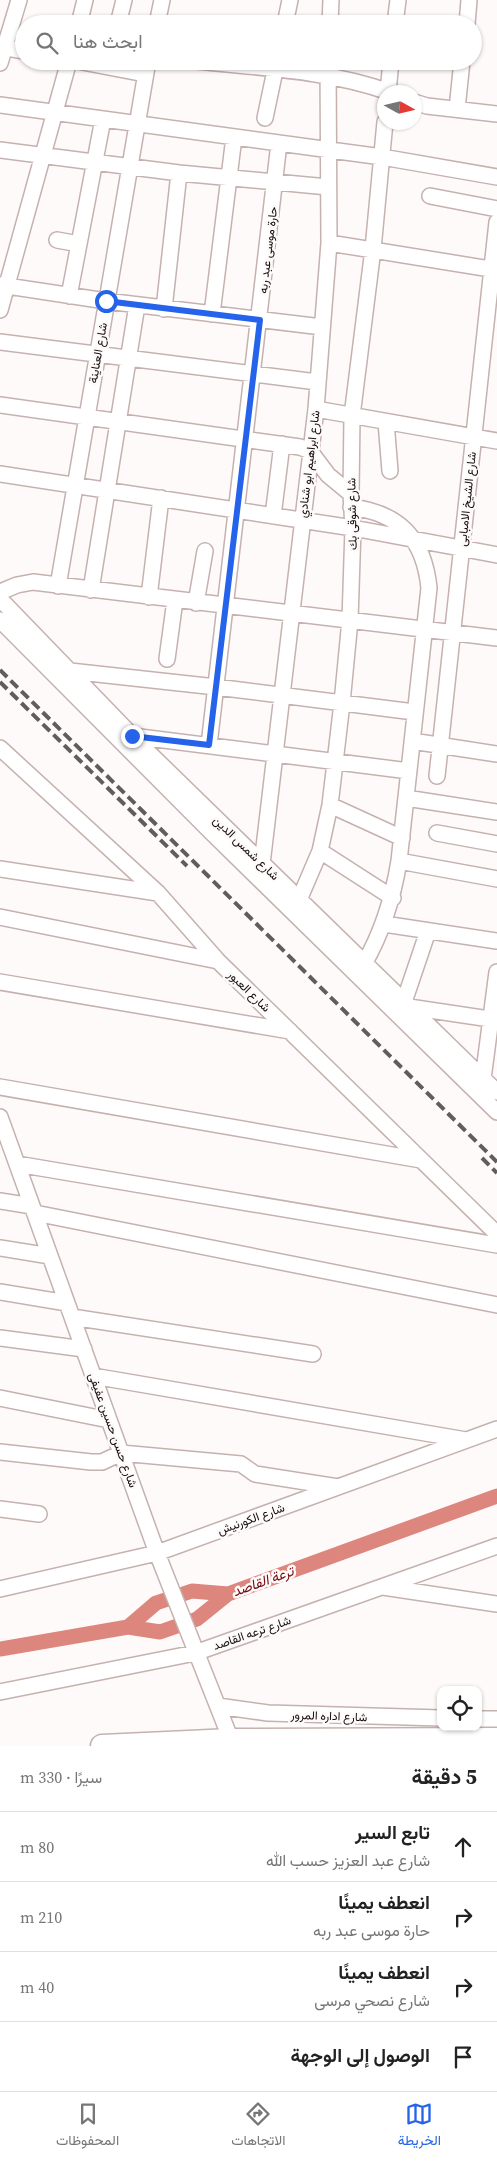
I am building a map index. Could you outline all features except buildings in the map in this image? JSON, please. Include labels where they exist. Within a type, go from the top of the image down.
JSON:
[{"type":"highway","points":[[102,1746],[231,1740],[497,1739]]},
{"type":"street","points":[[0,63],[2,47],[19,0]]},
{"type":"street","points":[[82,15],[86,0]]},
{"type":"street","points":[[120,15],[124,0]]},
{"type":"street","points":[[159,15],[162,0]]},
{"type":"street","points":[[287,15],[290,0]]},
{"type":"street","points":[[330,15],[331,0]]},
{"type":"street","points":[[396,15],[398,0]]},
{"type":"street","points":[[467,15],[469,0]]},
{"type":"street","points":[[2,47],[15,49]]},
{"type":"street","points":[[0,310],[3,285],[67,70]]},
{"type":"street","name":"شارع العناينة","points":[[58,586],[146,70]]},
{"type":"street","points":[[265,118],[275,70]]},
{"type":"street","points":[[297,70],[377,88]]},
{"type":"street","name":"شارع ابراهيم ابو شنادي","points":[[262,864],[316,409],[328,242],[327,70]]},
{"type":"street","points":[[389,85],[390,70]]},
{"type":"street","points":[[457,109],[461,70]]},
{"type":"street","points":[[422,104],[497,114]]},
{"type":"street","points":[[0,105],[382,157],[497,177]]},
{"type":"street","points":[[69,296],[103,119]]},
{"type":"street","name":"شارع شوقى بك","points":[[299,900],[320,851],[330,805],[336,760],[350,620],[353,528],[351,500],[352,416],[373,249],[384,130]]},
{"type":"street","points":[[212,314],[234,137]]},
{"type":"street","name":"حارة موسى عبد ربه","points":[[209,745],[260,320],[279,143]]},
{"type":"street","points":[[0,150],[129,168],[328,187]]},
{"type":"street","points":[[164,308],[179,173]]},
{"type":"street","points":[[430,196],[497,209]]},
{"type":"street","name":"شارع الشيخ الامبابى","points":[[437,776],[494,269],[497,222]]},
{"type":"street","points":[[57,240],[79,244]]},
{"type":"street","points":[[328,242],[494,269]]},
{"type":"street","points":[[3,285],[106,301],[322,327]]},
{"type":"street","points":[[92,590],[137,305]]},
{"type":"street","points":[[0,342],[318,382]]},
{"type":"street","points":[[0,406],[300,447],[310,452],[351,500],[393,520],[415,540],[427,567],[430,588],[414,712],[402,838],[393,898],[384,924],[364,964]]},
{"type":"street","points":[[316,409],[497,441]]},
{"type":"street","points":[[386,422],[390,471]]},
{"type":"street","points":[[273,516],[282,444]]},
{"type":"street","points":[[0,474],[353,528],[497,555]]},
{"type":"street","points":[[149,597],[161,498]]},
{"type":"street","points":[[196,603],[205,551]]},
{"type":"street","points":[[0,592],[17,585],[33,582],[196,603],[453,631],[497,638]]},
{"type":"street","name":"شارع شمس الدين","points":[[0,599],[132,736],[497,1092]]},
{"type":"street","points":[[167,659],[175,600]]},
{"type":"street","name":"شارع شمس الدين","points":[[0,620],[211,832],[497,1112]]},
{"type":"street","points":[[70,671],[414,712]]},
{"type":"street","points":[[132,736],[336,760],[409,771]]},
{"type":"street","points":[[412,741],[497,754]]},
{"type":"street","name":"شارع العبور","points":[[0,748],[158,893],[218,961],[497,1234]]},
{"type":"street","points":[[406,798],[497,812]]},
{"type":"street","points":[[330,805],[402,838]]},
{"type":"street","points":[[437,833],[497,844]]},
{"type":"street","points":[[320,851],[393,898]]},
{"type":"street","points":[[399,861],[497,879]]},
{"type":"street","points":[[0,869],[158,893]]},
{"type":"street","points":[[0,917],[218,961]]},
{"type":"street","points":[[384,924],[497,942]]},
{"type":"street","points":[[428,931],[406,1005],[494,1020]]},
{"type":"street","points":[[483,1079],[494,1020],[497,972]]},
{"type":"street","points":[[0,982],[290,1031]]},
{"type":"street","points":[[0,1087],[421,1160]]},
{"type":"street","name":"شارع حسن حسين عفيفى","points":[[0,1117],[157,1553],[231,1740]]},
{"type":"street","points":[[17,1164],[497,1245]]},
{"type":"street","points":[[0,1201],[33,1210],[497,1305]]},
{"type":"street","points":[[0,1248],[50,1256]]},
{"type":"street","points":[[0,1292],[69,1310],[314,1354]]},
{"type":"street","points":[[0,1338],[84,1349]]},
{"type":"street","points":[[93,1376],[467,1440]]},
{"type":"street","points":[[0,1398],[109,1420]]},
{"type":"street","name":"شارع الكورنيش","points":[[0,1589],[157,1553],[497,1429]]},
{"type":"street","points":[[0,1452],[92,1462],[102,1462],[121,1453],[241,1464],[255,1474],[340,1487]]},
{"type":"street","points":[[0,1509],[39,1514]]},
{"type":"street","name":"شارع ترعه القاصد","points":[[0,1692],[195,1653],[497,1546]]},
{"type":"street","points":[[382,1587],[497,1604]]},
{"type":"street","name":"شارع اداره المرور","points":[[218,1706],[268,1713],[437,1718]]},
{"type":"street","points":[[482,1719],[497,1719]]},
{"type":"waterway","name":"ترعة القاصد","points":[[0,1649],[128,1627],[156,1603],[192,1591],[228,1594],[497,1496]]},
{"type":"waterway","points":[[128,1627],[160,1632],[197,1619],[228,1594]]},
{"type":"railway","points":[[0,670],[497,1162]]},
{"type":"railway","points":[[0,682],[187,866]]},
{"type":"railway","points":[[482,1158],[497,1173]]},
{"type":"route","points":[[106,301],[260,320],[209,745],[132,736]]}]
